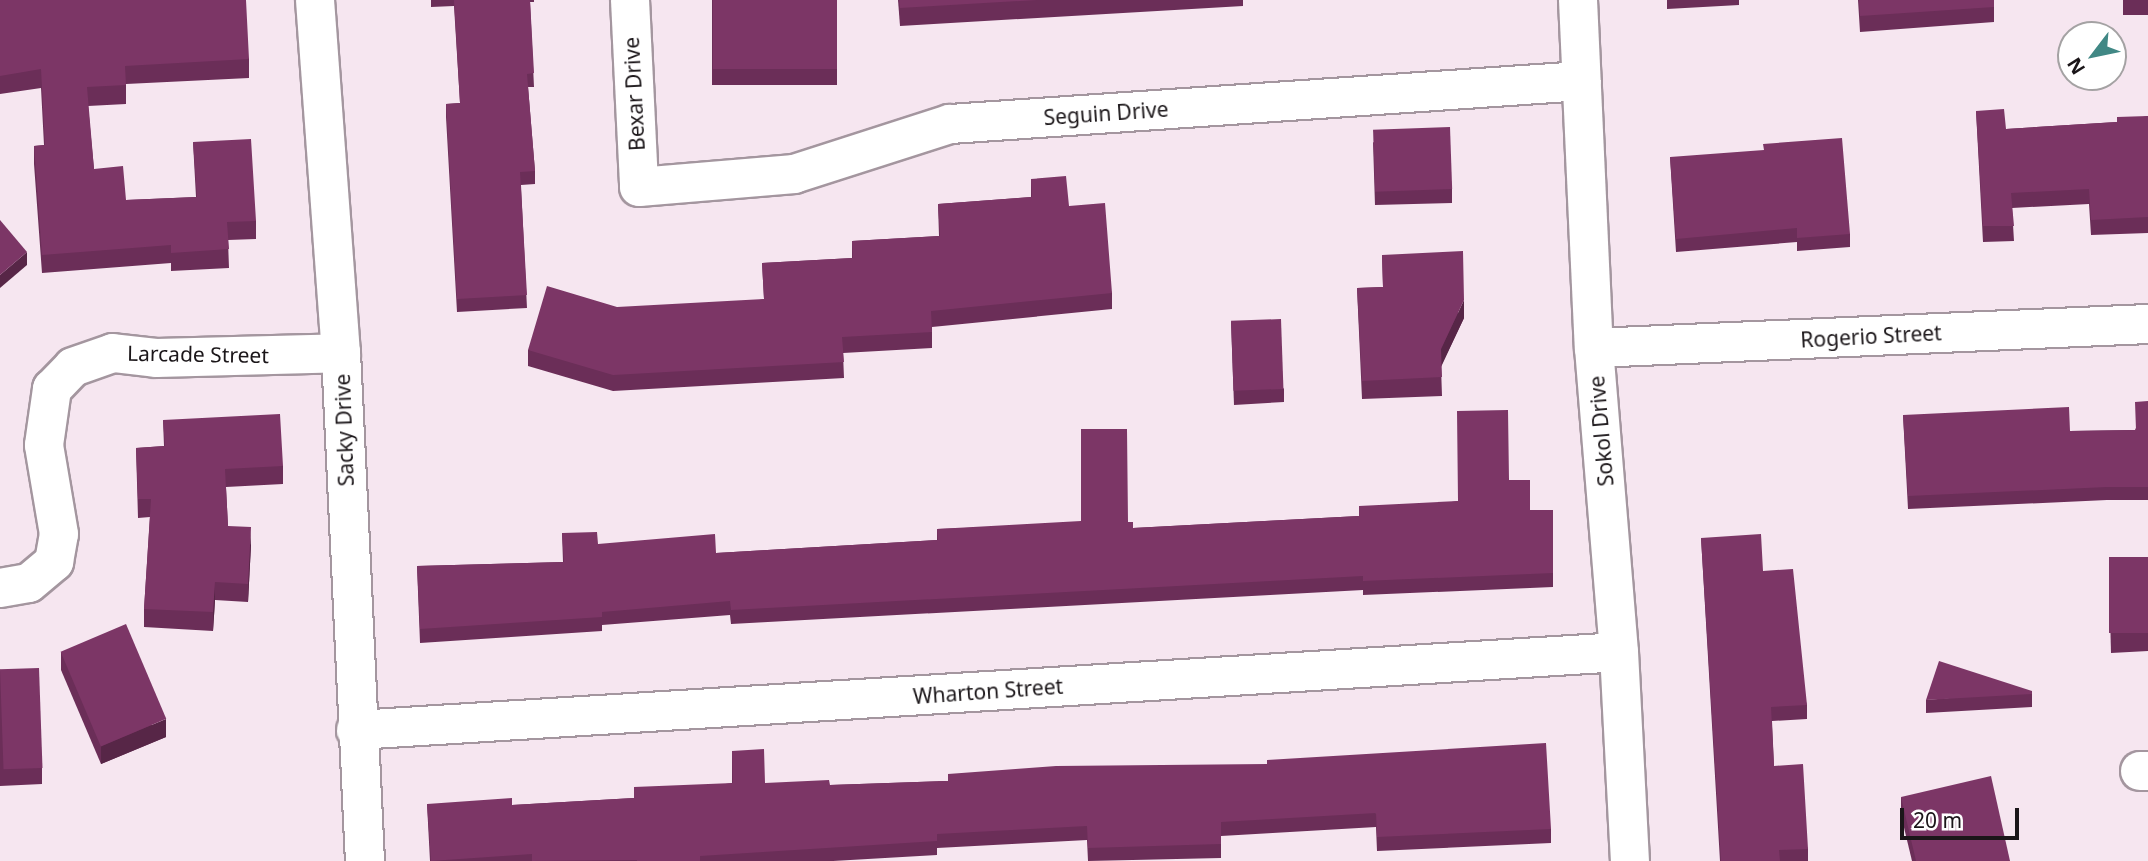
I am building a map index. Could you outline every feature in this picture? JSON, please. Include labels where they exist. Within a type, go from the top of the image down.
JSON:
[{"type":"street","name":"Sacky Drive","points":[[315,0],[341,353],[356,730],[365,861]]},
{"type":"street","name":"Bexar Drive","points":[[629,0],[639,187]]},
{"type":"street","name":"Sokol Drive","points":[[1578,0],[1594,348],[1619,652],[1630,861]]},
{"type":"street","name":"Seguin Drive","points":[[639,187],[794,174],[950,124],[1582,81]]},
{"type":"street","name":"Rogerio Street","points":[[1594,348],[2148,324]]},
{"type":"street","name":"Larcade Street","points":[[0,589],[29,583],[54,562],[59,534],[44,445],[52,389],[73,367],[114,353],[156,358],[341,353]]},
{"type":"street","name":"Wharton Street","points":[[356,730],[1619,652]]},
{"type":"building","points":[[0,0],[246,0],[249,59],[125,66],[126,85],[87,87],[94,169],[123,166],[126,200],[197,197],[193,142],[251,139],[256,221],[227,222],[229,249],[171,253],[171,245],[42,255],[34,146],[45,145],[41,69],[0,76]]},
{"type":"building","points":[[454,0],[530,0],[534,73],[527,74],[535,171],[520,172],[527,295],[457,299],[446,104],[460,103]]},
{"type":"building","points":[[713,0],[837,0],[837,69],[713,69]]},
{"type":"building","points":[[899,0],[1037,0],[900,8]]},
{"type":"building","points":[[1859,0],[1994,0],[1994,7],[1860,16]]},
{"type":"building","points":[[2004,109],[2006,129],[2117,122],[2117,117],[2148,116],[2148,217],[2091,220],[2089,189],[2011,193],[2014,226],[1983,226],[1976,111]]},
{"type":"building","points":[[1450,127],[1452,189],[1375,192],[1373,130]]},
{"type":"building","points":[[1842,138],[1850,234],[1797,238],[1797,228],[1676,239],[1670,157],[1764,150],[1763,144]]},
{"type":"building","points":[[1066,176],[1069,206],[1105,203],[1112,293],[931,311],[932,332],[842,337],[844,362],[613,375],[528,350],[547,286],[617,307],[764,299],[762,263],[853,258],[852,241],[940,236],[938,204],[1032,197],[1031,179]]},
{"type":"building","points":[[0,220],[27,252],[0,275]]},
{"type":"building","points":[[1463,251],[1464,300],[1441,349],[1442,377],[1362,381],[1357,288],[1383,287],[1382,255]]},
{"type":"building","points":[[1281,319],[1283,389],[1233,391],[1231,321]]},
{"type":"building","points":[[2148,401],[2148,487],[1908,496],[1903,415],[2069,407],[2070,431],[2136,430],[2135,402]]},
{"type":"building","points":[[1508,410],[1509,480],[1530,480],[1530,510],[1553,510],[1553,573],[1363,581],[1363,576],[731,610],[730,601],[602,612],[602,617],[420,629],[417,566],[564,562],[562,533],[597,532],[598,544],[715,534],[716,553],[938,540],[937,529],[1081,521],[1081,429],[1127,429],[1128,522],[1133,522],[1133,528],[1359,516],[1359,506],[1458,501],[1457,411]]},
{"type":"building","points":[[280,414],[283,466],[225,469],[228,526],[251,527],[248,584],[215,582],[213,612],[144,609],[151,499],[138,499],[136,448],[165,446],[163,420]]},
{"type":"building","points":[[1761,534],[1763,571],[1793,569],[1807,705],[1771,707],[1774,766],[1803,764],[1808,849],[1779,850],[1780,861],[1721,861],[1701,538]]},
{"type":"building","points":[[2109,557],[2148,557],[2148,633],[2109,633]]},
{"type":"building","points":[[126,624],[166,719],[101,747],[61,652]]},
{"type":"building","points":[[1939,661],[2032,691],[2032,694],[1926,700]]},
{"type":"building","points":[[39,668],[42,768],[4,769],[0,669]]},
{"type":"building","points":[[1546,743],[1551,829],[1377,837],[1376,813],[1221,822],[1221,844],[1088,848],[1087,826],[937,834],[937,841],[700,856],[700,861],[532,861],[532,854],[431,861],[427,804],[512,798],[512,805],[634,798],[634,787],[733,783],[732,751],[764,749],[765,783],[829,780],[830,785],[948,781],[948,774],[1056,766],[1267,764],[1267,760]]},
{"type":"building","points":[[1991,776],[2010,861],[1916,861],[1901,797]]}]
